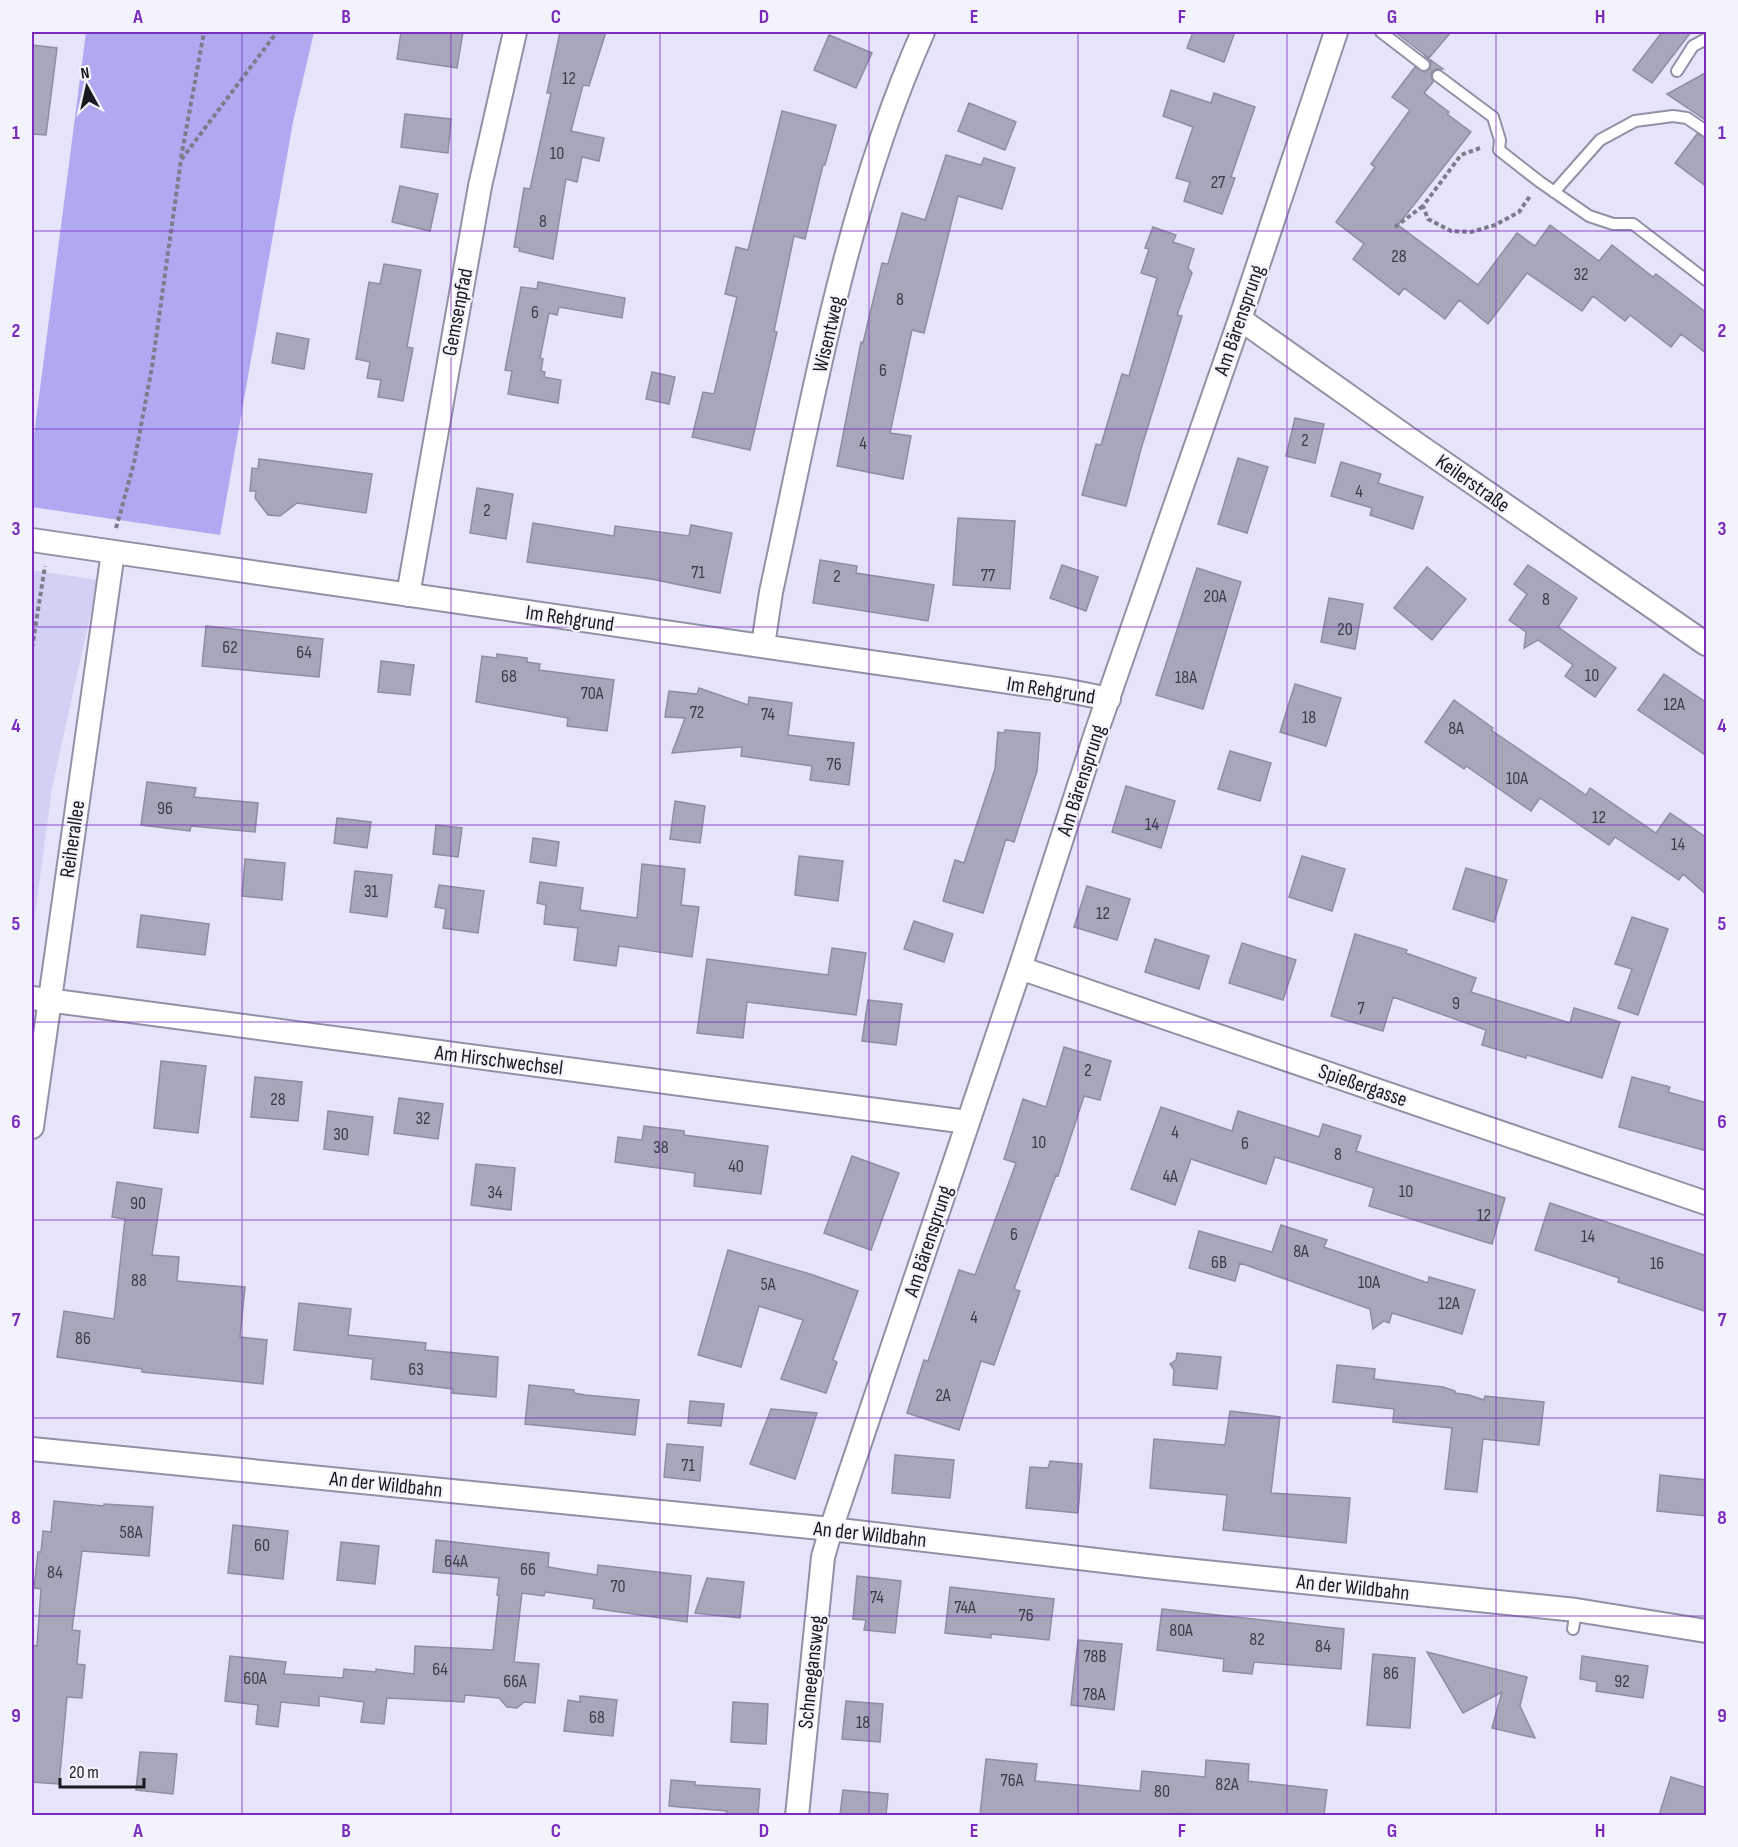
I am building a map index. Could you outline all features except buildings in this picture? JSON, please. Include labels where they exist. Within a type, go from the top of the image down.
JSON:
[{"type":"street","name":"Gemsenpfad","points":[[408,595],[480,186],[515,32]]},
{"type":"street","name":"Wisentweg","points":[[763,645],[771,592],[842,275],[904,74],[923,32]]},
{"type":"street","name":"Am Bärensprung","points":[[831,1529],[1109,699],[1336,32]]},
{"type":"street","name":"Keilerstraße","points":[[1240,319],[1707,644]]},
{"type":"street","name":"Im Rehgrund","points":[[40,541],[763,645],[1011,684],[1064,690],[1109,699]]},
{"type":"street","name":"Reiherallee","points":[[32,1127],[40,1000],[113,552]]},
{"type":"street","name":"Spießergasse","points":[[1020,968],[1707,1203]]},
{"type":"street","name":"Am Hirschwechsel","points":[[40,1000],[968,1122]]},
{"type":"street","name":"An der Wildbahn","points":[[32,1449],[831,1529],[1167,1568],[1575,1620],[1707,1630]]},
{"type":"street","name":"Schneegansweg","points":[[796,1815],[823,1557],[831,1529]]},
{"type":"lane","points":[[1381,32],[1424,65]]},
{"type":"lane","points":[[1677,70],[1694,46],[1707,39]]},
{"type":"lane","points":[[1438,76],[1493,117],[1500,140],[1499,150],[1540,182],[1589,216],[1613,224],[1633,224],[1707,280]]},
{"type":"lane","points":[[1554,192],[1600,140],[1635,122],[1673,116],[1687,118],[1707,130]]},
{"type":"path","points":[[113,552],[117,522],[134,463],[152,367],[181,160],[204,32]]},
{"type":"path","points":[[181,160],[277,32]]},
{"type":"path","points":[[1395,227],[1423,206],[1461,155],[1500,140]]},
{"type":"path","points":[[1423,206],[1428,219],[1451,231],[1471,232],[1496,225],[1519,212],[1540,182]]},
{"type":"path","points":[[32,648],[40,541]]},
{"type":"shaded area","points":[[86,32],[314,32],[293,122],[220,535],[32,507],[32,451]]},
{"type":"shaded area","points":[[32,570],[98,580],[52,788],[32,938]]}]
